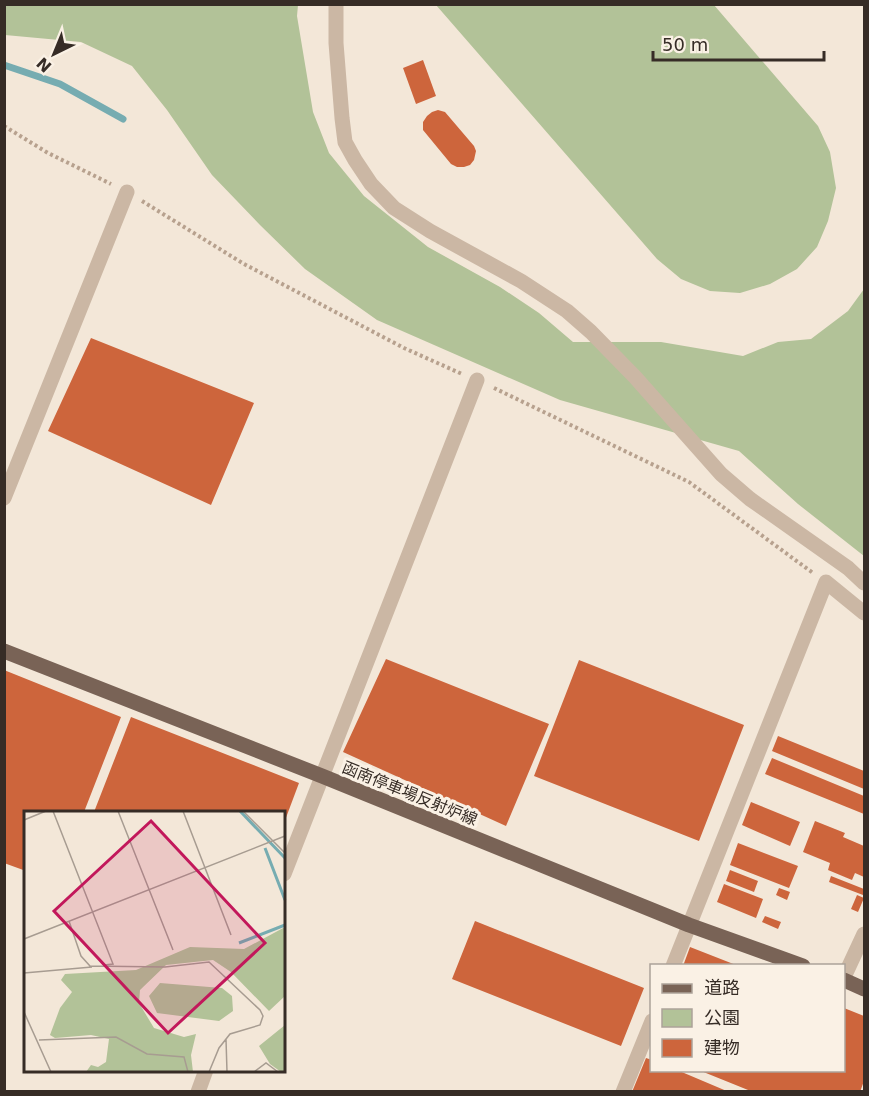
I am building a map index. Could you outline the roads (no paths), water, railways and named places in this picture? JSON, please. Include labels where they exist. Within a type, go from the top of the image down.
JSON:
[{"type":"main road","name":"函南停車場反射炉線","points":[[4,651],[322,776],[689,925],[797,964]]},
{"type":"main road","points":[[845,979],[864,988]]},
{"type":"street","points":[[336,4],[336,43],[345,142],[371,184],[394,208],[430,231],[521,281],[567,311],[635,377],[721,474],[750,499],[848,568],[864,583]]},
{"type":"street","points":[[4,498],[127,192]]},
{"type":"street","points":[[285,871],[477,380]]},
{"type":"street","points":[[674,964],[826,582],[864,613]]},
{"type":"street","points":[[845,974],[864,934]]},
{"type":"street","points":[[623,1092],[650,1024]]},
{"type":"street","points":[[198,1092],[206,1072]]},
{"type":"waterway","points":[[4,65],[60,84],[123,119]]}]
